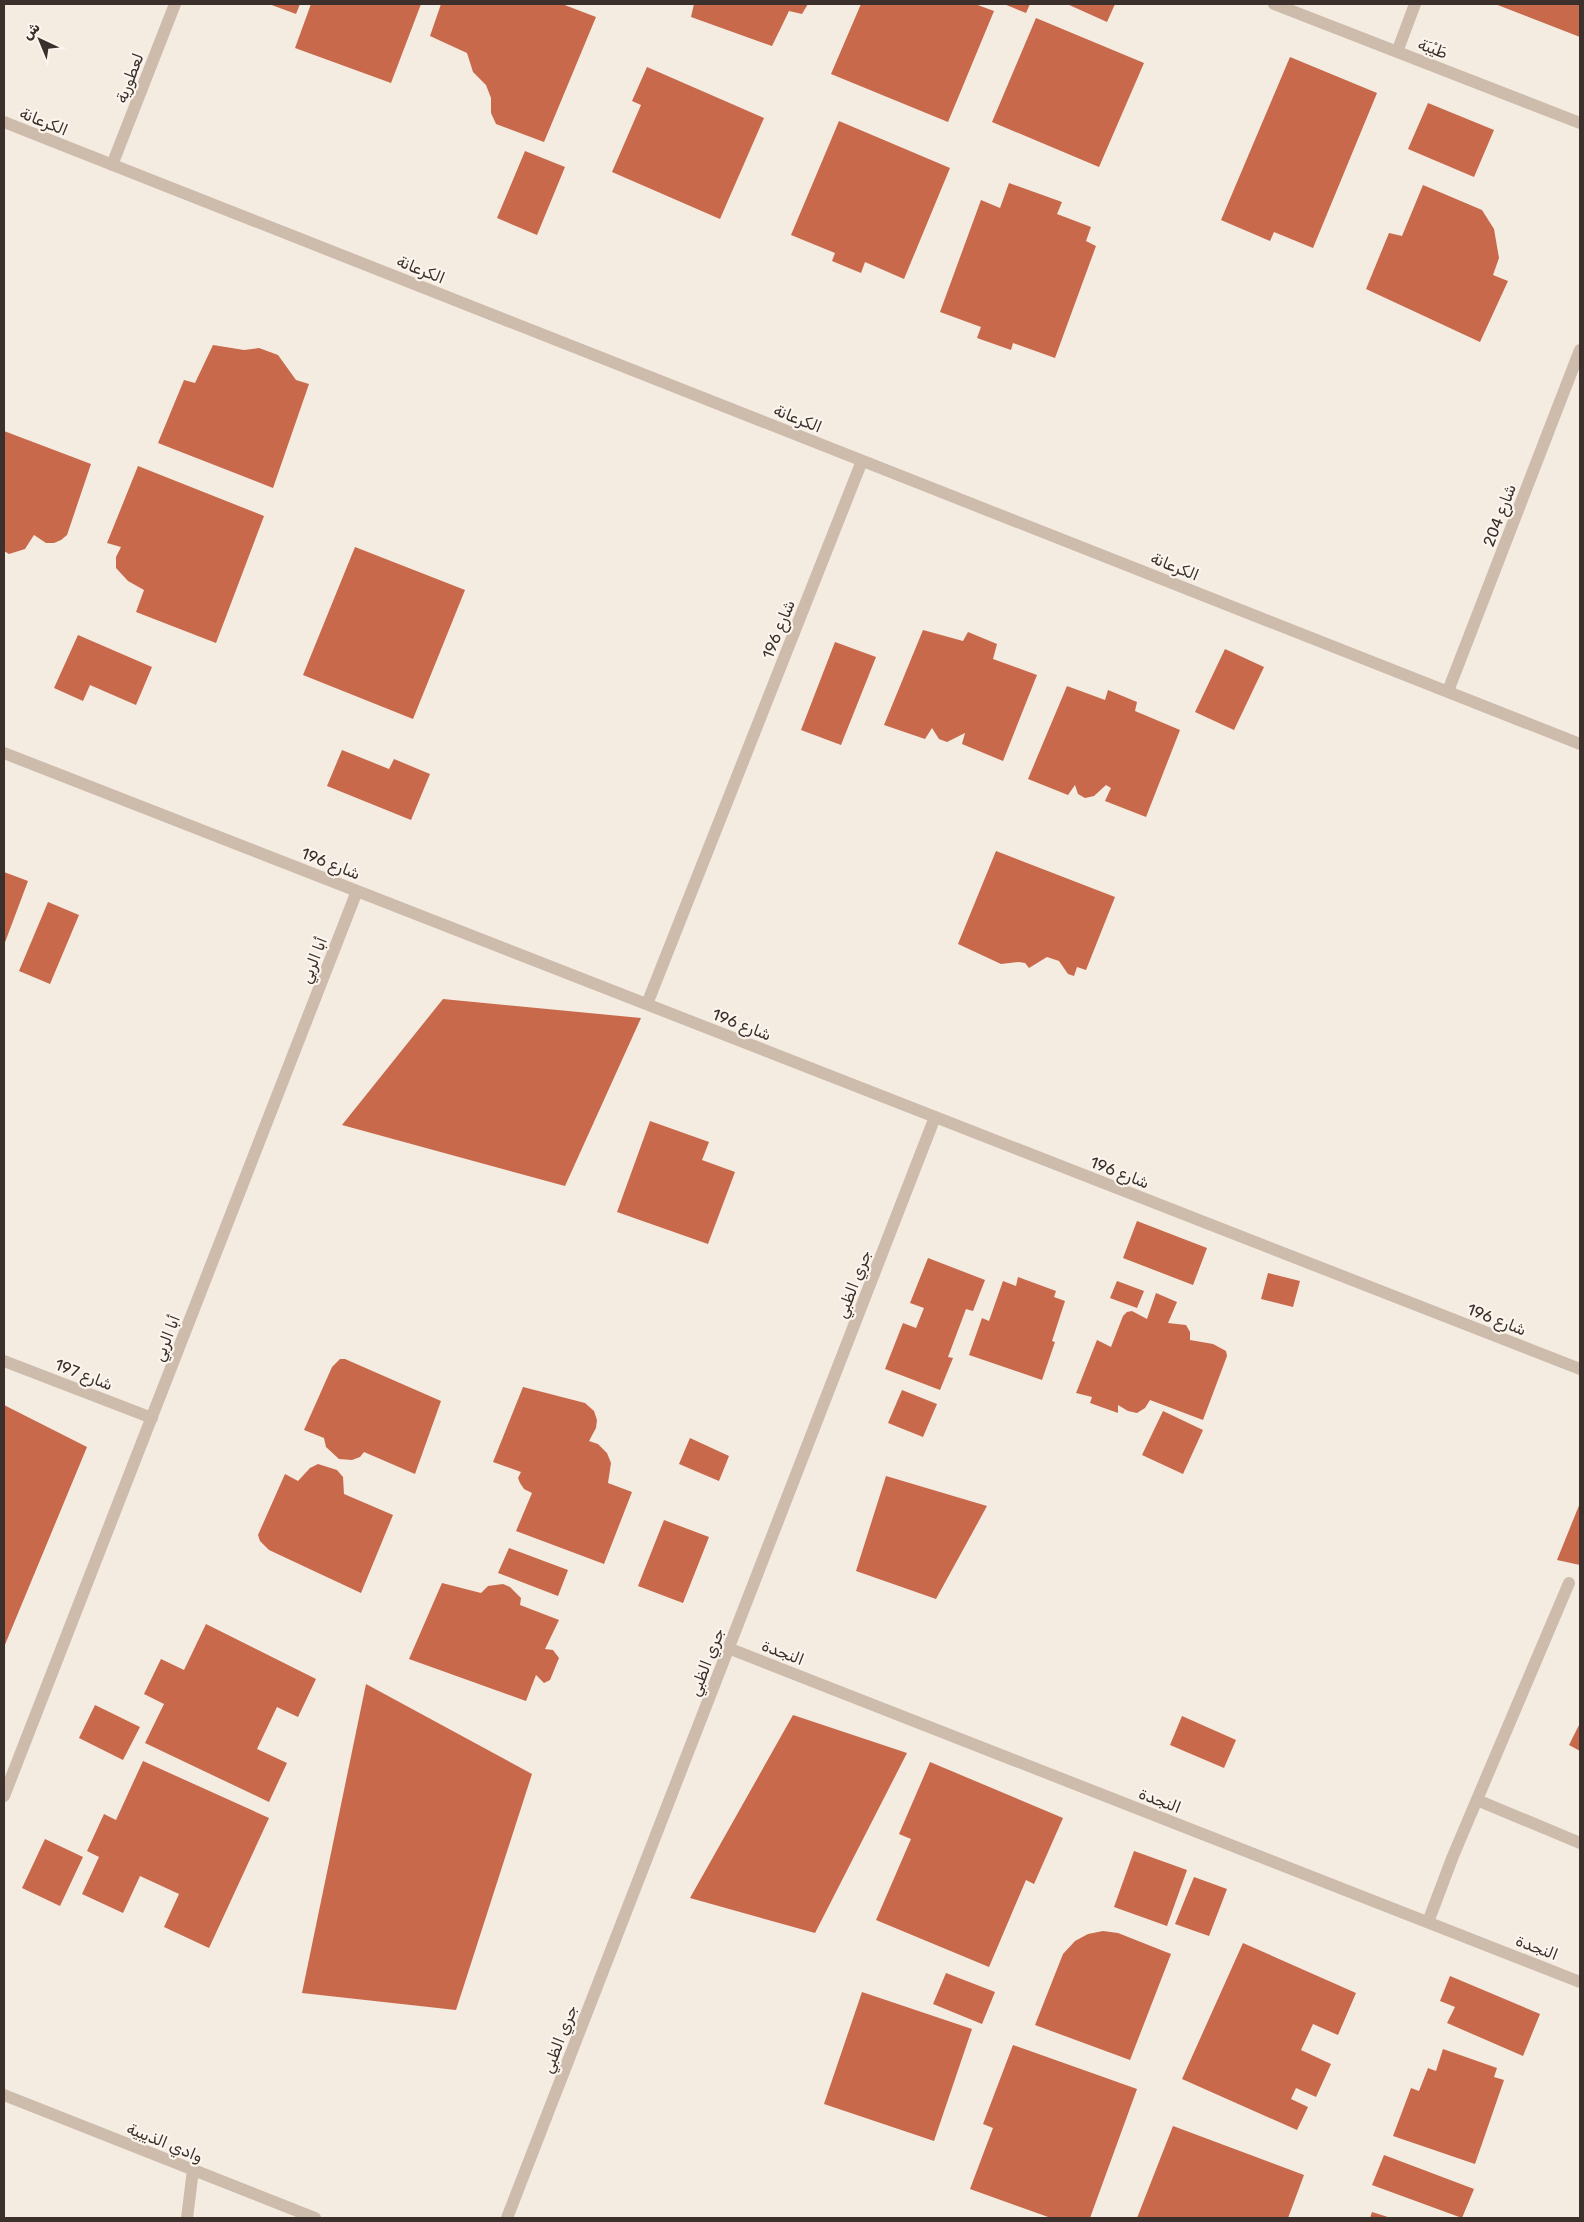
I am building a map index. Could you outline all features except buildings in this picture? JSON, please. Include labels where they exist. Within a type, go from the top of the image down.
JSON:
[{"type":"street","name":"لعطورية","points":[[112,165],[175,4]]},
{"type":"street","name":"طَيْبَة","points":[[1274,4],[1580,123]]},
{"type":"street","points":[[1397,52],[1415,4]]},
{"type":"street","name":"الكرعانة","points":[[4,122],[1580,744]]},
{"type":"street","name":"شارع 204","points":[[1448,691],[1580,350]]},
{"type":"street","name":"شارع 196","points":[[647,1004],[862,460]]},
{"type":"street","name":"شارع 196","points":[[4,753],[1580,1369]]},
{"type":"street","name":"أبا الربي","points":[[4,1796],[357,891]]},
{"type":"street","name":"جري الظبي","points":[[507,2218],[935,1117]]},
{"type":"street","name":"شارع 197","points":[[4,1360],[152,1418]]},
{"type":"street","points":[[1428,1922],[1477,1800],[1569,1583]]},
{"type":"street","name":"النجدة","points":[[728,1648],[1580,1982]]},
{"type":"street","points":[[1477,1800],[1580,1843]]},
{"type":"street","name":"وادي الذيبية","points":[[4,2095],[315,2218]]},
{"type":"street","points":[[187,2218],[194,2170]]}]
